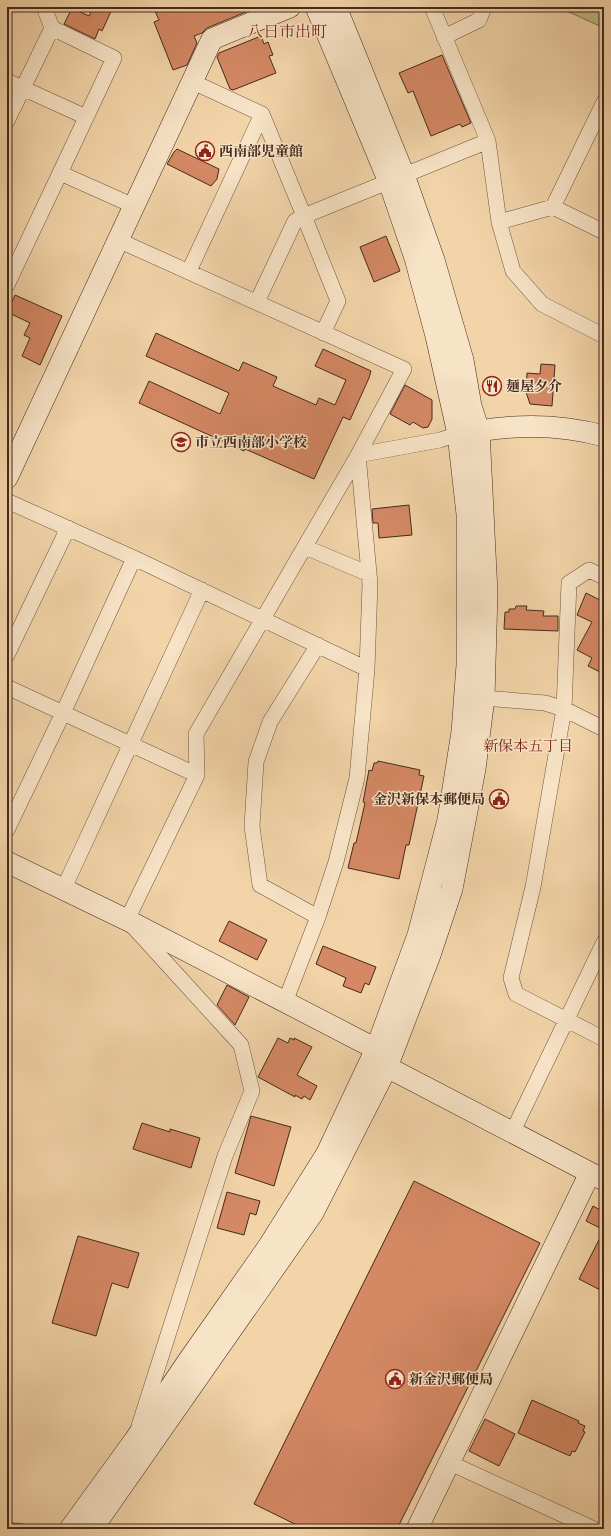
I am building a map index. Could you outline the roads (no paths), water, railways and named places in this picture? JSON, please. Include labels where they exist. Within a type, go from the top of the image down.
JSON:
[{"type":"street","points":[[7,285],[114,58],[52,28],[44,7]]},
{"type":"street","points":[[7,478],[212,39],[290,7]]},
{"type":"street","points":[[92,1529],[313,1213],[387,1067],[430,955],[452,889],[475,769],[484,698],[487,593],[479,431],[471,406],[463,360],[434,260],[316,7]]},
{"type":"street","points":[[70,1529],[134,1441],[268,1247],[327,1154],[376,1049],[418,935],[448,820],[462,732],[467,665],[467,514],[458,434],[436,336],[396,178],[336,7]]},
{"type":"street","points":[[432,7],[488,141],[499,222],[513,271],[542,304],[604,336]]},
{"type":"street","points":[[444,37],[478,20],[484,7]]},
{"type":"street","points":[[7,121],[52,28]]},
{"type":"street","points":[[7,81],[86,117]]},
{"type":"street","points":[[193,82],[262,114],[338,301],[323,333]]},
{"type":"street","points":[[553,207],[604,102]]},
{"type":"street","points":[[189,271],[262,114]]},
{"type":"street","points":[[257,302],[295,221],[488,141]]},
{"type":"street","points":[[60,173],[134,206]]},
{"type":"street","points":[[499,222],[553,207],[604,232]]},
{"type":"street","points":[[118,240],[404,369],[358,455],[196,734],[197,775],[127,920]]},
{"type":"street","points":[[358,455],[440,440],[458,434],[496,428],[547,426],[603,434]]},
{"type":"street","points":[[285,1002],[318,918],[336,862],[357,778],[367,669],[369,574],[358,455]]},
{"type":"street","points":[[7,501],[134,558],[367,669]]},
{"type":"street","points":[[7,655],[68,528]]},
{"type":"street","points":[[305,547],[369,574]]},
{"type":"street","points":[[7,830],[63,713],[134,558]]},
{"type":"street","points":[[604,577],[589,570],[569,582],[564,709],[533,887],[511,978],[516,994],[604,1039]]},
{"type":"street","points":[[63,890],[202,590]]},
{"type":"street","points":[[318,645],[270,722],[256,762],[252,826],[260,885],[318,918]]},
{"type":"street","points":[[7,687],[197,775]]},
{"type":"street","points":[[484,698],[545,703],[564,709],[604,729]]},
{"type":"street","points":[[7,862],[127,920],[376,1049],[387,1067],[597,1176],[417,1529]]},
{"type":"street","points":[[127,920],[241,1045],[252,1091],[225,1156],[134,1441]]},
{"type":"street","points":[[512,1133],[604,942]]},
{"type":"street","points":[[450,1463],[594,1529]]},
{"type":"waterway","points":[[7,1524],[22,1525]]},
{"type":"place","name":"西南部児童館","points":[[205,151]]},
{"type":"place","name":"麺屋夕介","points":[[492,386]]},
{"type":"place","name":"市立西南部小学校","points":[[181,442]]},
{"type":"place","name":"金沢新保本郵便局","points":[[499,799]]},
{"type":"place","name":"新金沢郵便局","points":[[395,1379]]},
{"type":"district","name":"八日市出町","points":[[287,32]]},
{"type":"district","name":"新保本五丁目","points":[[528,746]]}]
